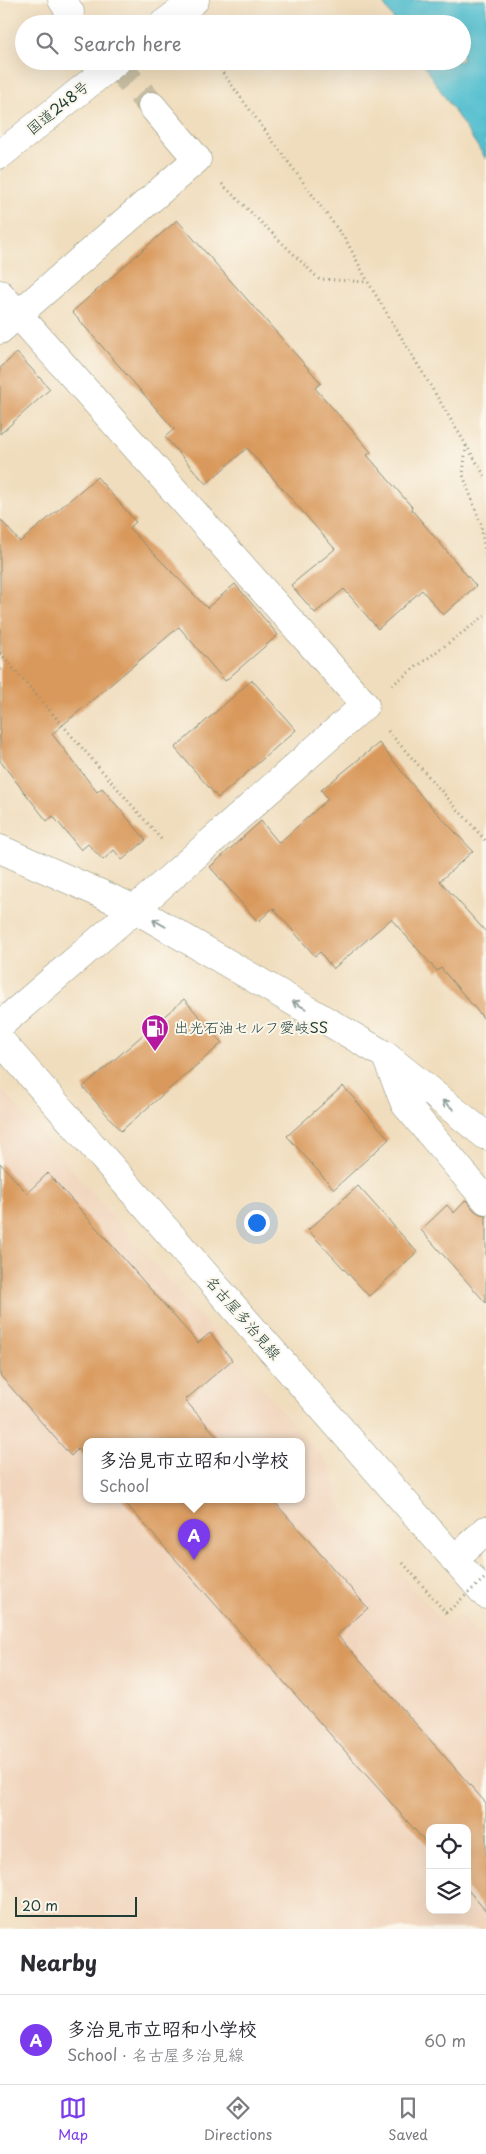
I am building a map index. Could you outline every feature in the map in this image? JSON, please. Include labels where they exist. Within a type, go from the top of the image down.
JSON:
[{"type":"main road","name":"国道248号","points":[[0,155],[106,70]]},
{"type":"main road","points":[[9,322],[197,159],[152,106]]},
{"type":"main road","points":[[0,294],[9,322],[365,705],[135,909],[0,1025]]},
{"type":"main road","points":[[0,849],[135,909],[385,1055],[486,1136]]},
{"type":"main road","name":"名古屋多治見線","points":[[3,1050],[486,1595]]},
{"type":"main road","points":[[385,1055],[405,1104],[486,1200]]},
{"type":"main road","points":[[454,1559],[486,1530]]},
{"type":"path","points":[[221,70],[347,242],[368,282],[486,478]]},
{"type":"path","points":[[197,159],[319,279],[368,282]]},
{"type":"path","points":[[466,445],[462,475],[481,525],[486,558]]},
{"type":"path","points":[[486,615],[365,705],[486,841]]},
{"type":"path","points":[[0,653],[184,865]]},
{"type":"path","points":[[403,1563],[446,1612],[486,1577]]},
{"type":"shaded area","points":[[0,1087],[305,1438],[83,1438],[83,1503],[305,1503],[305,1438],[331,1468],[339,1506],[446,1626],[460,1614],[486,1642],[486,1929],[39,1929],[0,1886]]},
{"type":"water","points":[[381,0],[486,0],[486,159],[427,70],[471,70],[471,15],[391,15]]},
{"type":"building","points":[[177,220],[321,383],[315,388],[371,452],[367,455],[476,586],[443,615],[422,590],[378,629],[344,589],[315,613],[291,585],[335,549],[247,448],[206,484],[165,437],[174,429],[72,312]]},
{"type":"building","points":[[17,353],[50,389],[0,434],[0,368]]},
{"type":"building","points":[[97,477],[136,522],[129,528],[207,608],[235,584],[278,635],[225,681],[179,627],[52,734],[97,792],[102,788],[146,840],[122,860],[114,850],[103,860],[88,844],[81,850],[53,816],[47,821],[0,761],[0,519],[20,542]]},
{"type":"building","points":[[252,680],[296,730],[218,798],[175,748]]},
{"type":"building","points":[[379,743],[423,798],[473,851],[440,881],[486,932],[486,1021],[441,968],[437,971],[391,919],[333,969],[320,952],[315,956],[273,908],[258,922],[210,867],[261,821],[279,843],[328,799],[321,790]]},
{"type":"building","points":[[184,999],[222,1043],[121,1131],[83,1087]]},
{"type":"building","points":[[343,1086],[389,1139],[334,1189],[287,1136]]},
{"type":"building","points":[[0,1163],[27,1193],[48,1173],[198,1343],[210,1333],[232,1360],[185,1400],[218,1438],[83,1438],[83,1455],[78,1449],[71,1456],[0,1375]]},
{"type":"building","points":[[358,1186],[417,1252],[369,1296],[308,1230]]},
{"type":"building","points":[[466,1200],[474,1210],[486,1215],[486,1303],[421,1230],[447,1205],[454,1213]]},
{"type":"building","points":[[126,1503],[276,1503],[368,1608],[337,1635],[486,1803],[486,1911],[471,1894],[471,1824],[426,1824],[426,1842]]},
{"type":"tunnel","points":[[121,70],[152,106]]},
{"type":"place","name":"出光石油セルフ愛岐SS","points":[[155,1052]]},
{"type":"place","name":"多治見市立昭和小学校","points":[[194,1560]]}]
